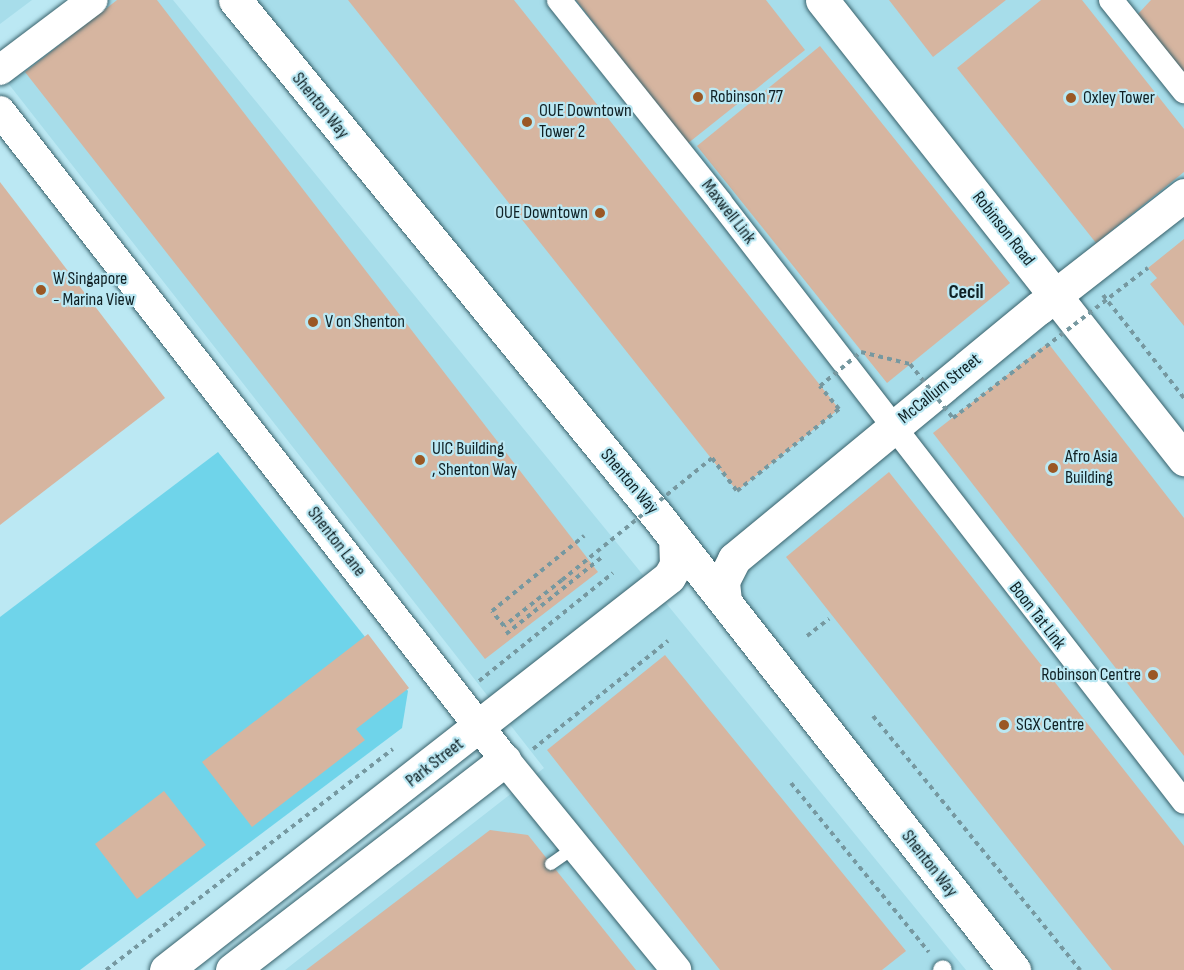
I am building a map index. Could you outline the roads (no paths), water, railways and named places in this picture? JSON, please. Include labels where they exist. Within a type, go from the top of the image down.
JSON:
[{"type":"main road","name":"Shenton Way","points":[[235,0],[725,601],[1014,970]]},
{"type":"main road","name":"Robinson Road","points":[[822,0],[1184,459]]},
{"type":"main road","name":"McCallum Street","points":[[725,601],[723,581],[734,559],[1055,295],[1184,195]]},
{"type":"main road","name":"Park Street","points":[[165,970],[480,728],[669,577],[676,565],[675,539]]},
{"type":"main road","points":[[232,970],[505,760]]},
{"type":"street","points":[[0,70],[93,0]]},
{"type":"street","name":"Maxwell Link","points":[[559,0],[894,427]]},
{"type":"street","points":[[1111,0],[1184,91]]},
{"type":"street","name":"Shenton Lane","points":[[0,111],[505,760],[676,970]]},
{"type":"street","name":"Boon Tat Link","points":[[894,427],[1184,802]]},
{"type":"lane","points":[[551,864],[575,847]]},
{"type":"place","name":"Robinson 77","points":[[698,97]]},
{"type":"place","name":"Oxley Tower","points":[[1071,98]]},
{"type":"place","name":"OUE Downtown Tower 2","points":[[527,122]]},
{"type":"place","name":"OUE Downtown","points":[[600,213]]},
{"type":"place","name":"W Singapore - Marina View","points":[[41,290]]},
{"type":"place","name":"V on Shenton","points":[[313,322]]},
{"type":"place","name":"UIC Building , Shenton Way","points":[[420,460]]},
{"type":"place","name":"Afro Asia Building","points":[[1053,468]]},
{"type":"place","name":"Robinson Centre","points":[[1153,675]]},
{"type":"place","name":"SGX Centre","points":[[1004,725]]},
{"type":"district","name":"Cecil","points":[[966,292]]}]
